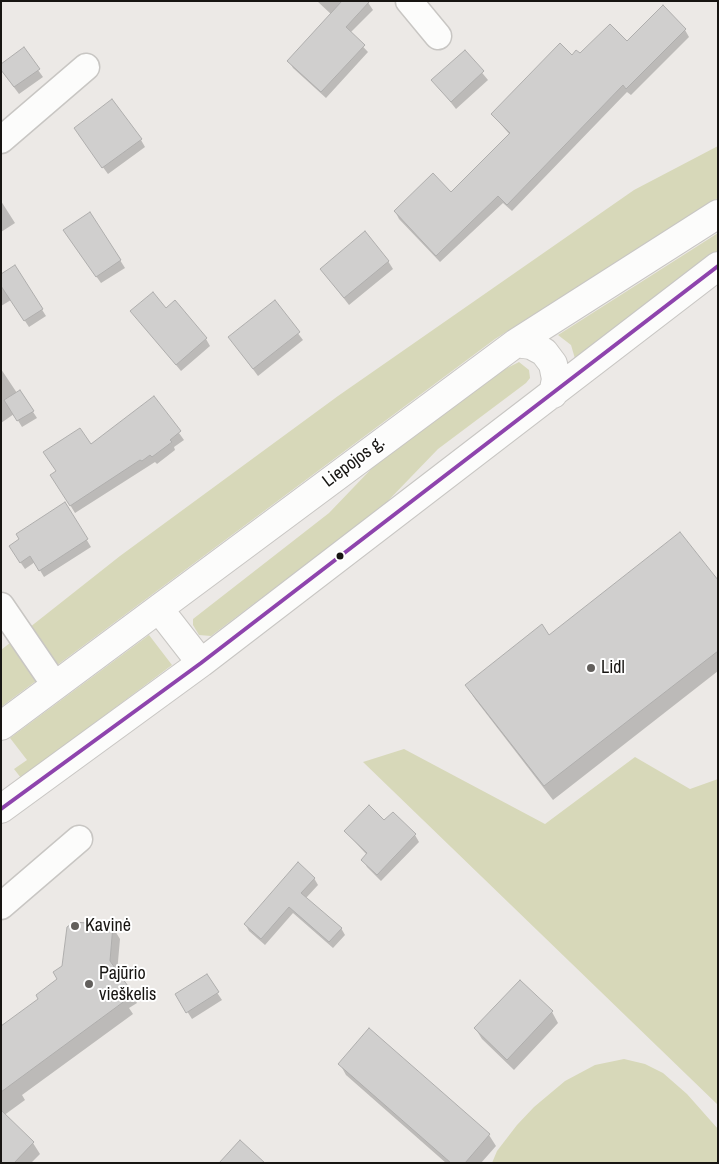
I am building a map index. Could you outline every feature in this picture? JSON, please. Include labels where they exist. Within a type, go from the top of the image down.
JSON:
[{"type":"main road","name":"Liepojos g.","points":[[1,726],[516,343],[718,214]]},
{"type":"main road","points":[[1,810],[201,663],[718,266]]},
{"type":"main road","points":[[516,343],[531,345],[544,352],[553,364],[556,379],[553,394]]},
{"type":"main road","points":[[160,609],[201,663]]},
{"type":"street","points":[[409,1],[438,36]]},
{"type":"street","points":[[1,140],[86,67]]},
{"type":"street","points":[[1,606],[23,641],[55,685]]},
{"type":"street","points":[[1,906],[80,839]]},
{"type":"green space","points":[[718,146],[718,198],[495,339],[1,707],[1,650],[120,556],[338,396],[634,190]]},
{"type":"green space","points":[[718,233],[718,252],[576,362],[571,345],[558,335]]},
{"type":"green space","points":[[519,362],[529,370],[530,378],[526,383],[438,449],[382,507],[211,636],[199,635],[193,625],[193,619],[329,513],[376,464],[505,369]]},
{"type":"green space","points":[[149,635],[172,665],[21,778],[14,769],[27,760],[10,738]]},
{"type":"green space","points":[[404,749],[545,824],[635,757],[690,789],[718,779],[718,1105],[363,762]]},
{"type":"green space","points":[[624,1059],[645,1064],[663,1073],[687,1094],[718,1129],[718,1163],[492,1163],[497,1151],[517,1125],[534,1107],[565,1081],[595,1065]]},
{"type":"building","points":[[342,1],[370,1],[346,27],[365,45],[321,92],[287,61]]},
{"type":"building","points":[[663,5],[686,29],[626,89],[623,85],[507,205],[498,196],[436,256],[394,211],[433,173],[451,192],[510,133],[491,114],[560,43],[572,55],[576,50],[580,53],[610,24],[627,41]]},
{"type":"building","points":[[24,47],[40,69],[14,87],[1,70],[1,64]]},
{"type":"building","points":[[465,50],[484,71],[451,102],[431,80]]},
{"type":"building","points":[[112,99],[142,139],[102,168],[74,128]]},
{"type":"building","points":[[90,212],[121,260],[96,277],[63,230]]},
{"type":"building","points":[[365,231],[389,261],[344,298],[320,269]]},
{"type":"building","points":[[15,265],[43,309],[24,321],[1,286],[1,274]]},
{"type":"building","points":[[153,292],[166,308],[175,300],[207,338],[176,365],[130,311]]},
{"type":"building","points":[[275,300],[300,332],[253,369],[228,337]]},
{"type":"building","points":[[20,390],[34,411],[17,421],[4,400]]},
{"type":"building","points":[[154,396],[181,431],[170,440],[172,442],[152,457],[150,455],[142,461],[140,460],[70,506],[50,475],[56,471],[43,452],[80,428],[91,444]]},
{"type":"building","points":[[65,502],[88,539],[39,571],[30,556],[20,563],[9,546],[19,539],[16,534]]},
{"type":"building","name":"Lidl","points":[[680,532],[718,580],[718,651],[544,786],[465,685],[542,624],[549,635]]},
{"type":"building","points":[[369,805],[384,820],[393,812],[416,834],[377,875],[361,860],[367,853],[344,831]]},
{"type":"building","points":[[298,862],[315,878],[301,893],[342,928],[329,942],[289,907],[261,939],[244,924]]},
{"type":"building","name":"Pajūrio vieškelis","points":[[74,922],[113,925],[110,961],[130,989],[122,995],[126,1000],[1,1092],[1,1026],[38,999],[36,995],[57,979],[53,972],[62,966],[67,927]]},
{"type":"building","points":[[207,974],[219,992],[186,1013],[175,994]]},
{"type":"building","points":[[520,980],[553,1011],[507,1060],[474,1028]]},
{"type":"building","points":[[369,1028],[490,1134],[465,1163],[451,1163],[338,1064]]},
{"type":"building","points":[[1,1110],[34,1142],[14,1163],[1,1163]]},
{"type":"building","points":[[240,1140],[265,1163],[219,1163]]},
{"type":"transit line","points":[[1,809],[201,663],[718,266]]},
{"type":"place","name":"Lidl","points":[[591,668]]},
{"type":"place","name":"Kavinė","points":[[75,926]]},
{"type":"place","name":"Pajūrio vieškelis","points":[[89,984]]}]
